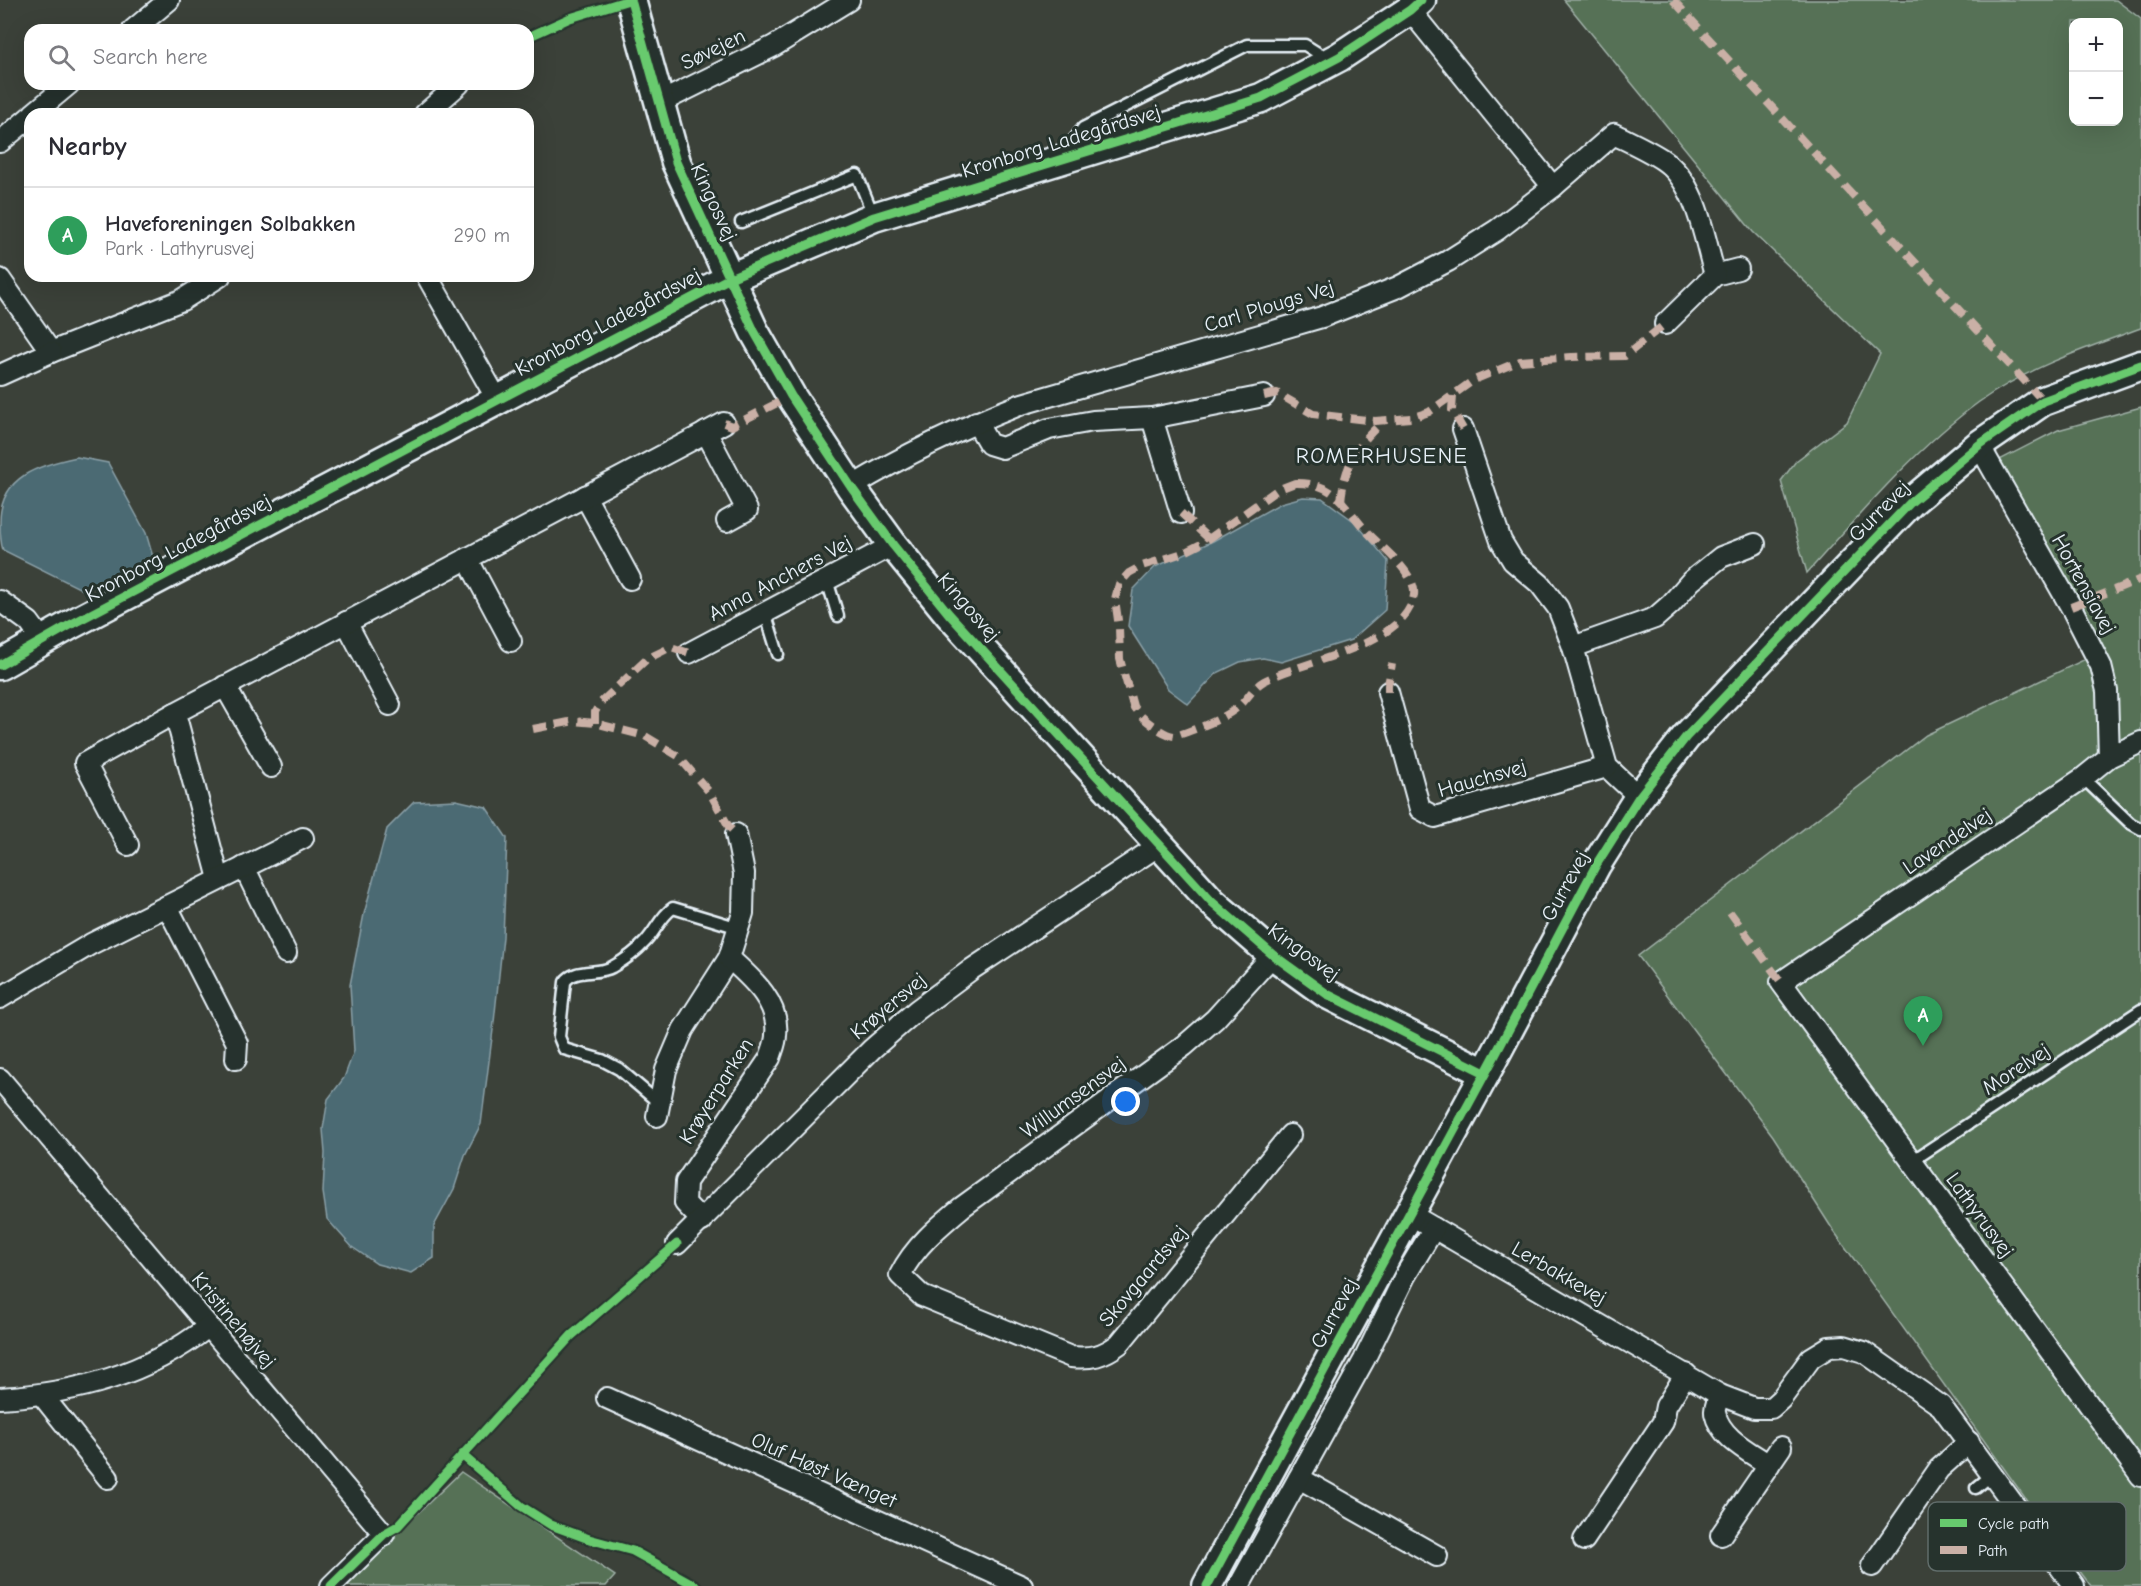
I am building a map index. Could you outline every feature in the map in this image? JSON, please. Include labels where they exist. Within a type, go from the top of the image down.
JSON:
[{"type":"street","points":[[141,24],[169,0]]},
{"type":"street","name":"Kingosvej","points":[[631,0],[676,162],[754,331],[791,396],[851,487],[893,544],[949,614],[1212,902],[1273,955],[1327,994],[1485,1073]]},
{"type":"street","name":"Søvejen","points":[[659,103],[774,46],[849,0]]},
{"type":"street","points":[[1415,5],[1553,187]]},
{"type":"street","name":"Kronborg Ladegårdsvej","points":[[0,665],[730,278],[874,217],[1261,98],[1332,62],[1415,5]]},
{"type":"street","points":[[40,108],[62,90]]},
{"type":"street","points":[[431,108],[452,90]]},
{"type":"street","points":[[0,142],[24,122]]},
{"type":"street","name":"Carl Plougs Vej","points":[[851,487],[901,458],[976,422],[1022,404],[1322,317],[1398,287],[1448,261],[1497,230],[1553,187],[1614,134],[1664,160],[1681,176],[1691,194],[1716,275]]},
{"type":"street","points":[[1665,324],[1716,275],[1738,269]]},
{"type":"street","points":[[0,279],[51,352]]},
{"type":"street","points":[[0,375],[51,352],[182,300],[210,282]]},
{"type":"street","points":[[430,282],[498,401]]},
{"type":"street","name":"Gurrevej","points":[[1207,1586],[1596,865],[1639,796],[1686,737],[1911,502],[1979,445],[2043,401],[2141,365]]},
{"type":"street","points":[[976,422],[989,444],[1002,447],[1049,429],[1093,420],[1152,418],[1264,396]]},
{"type":"street","points":[[1152,418],[1181,513]]},
{"type":"street","points":[[128,845],[85,763],[225,686],[724,423]]},
{"type":"street","points":[[1463,429],[1501,541],[1513,561],[1540,584],[1558,608],[1573,647],[1607,767],[1639,796]]},
{"type":"street","points":[[706,432],[747,510],[727,521]]},
{"type":"street","name":"Hortensiavej","points":[[1979,445],[2071,607],[2101,666],[2107,691],[2109,757]]},
{"type":"street","points":[[585,496],[630,579]]},
{"type":"street","name":"Anna Anchers Vej","points":[[689,653],[893,544]]},
{"type":"street","points":[[1573,647],[1655,618],[1691,581],[1721,557],[1755,544]]},
{"type":"street","points":[[467,558],[511,641]]},
{"type":"street","points":[[0,601],[29,622],[43,641]]},
{"type":"street","points":[[346,622],[390,705]]},
{"type":"street","points":[[225,686],[271,767]]},
{"type":"street","name":"Hauchsvej","points":[[1388,692],[1420,810],[1435,817],[1607,767]]},
{"type":"street","points":[[175,713],[219,879]]},
{"type":"street","name":"Lavendelvej","points":[[1781,982],[2083,778],[2109,757],[2141,742]]},
{"type":"street","name":"Krøyerparken","points":[[658,1110],[666,1070],[683,1030],[729,958],[743,913],[744,873],[736,834]]},
{"type":"street","points":[[0,998],[91,944],[303,838]]},
{"type":"street","name":"Krøyersvej","points":[[677,1244],[872,1049],[917,1010],[972,969],[1161,844]]},
{"type":"street","points":[[244,867],[286,953]]},
{"type":"street","points":[[167,906],[237,1042],[236,1059]]},
{"type":"street","name":"Willumsensvej","points":[[900,1275],[909,1258],[935,1230],[962,1207],[1185,1046],[1215,1019],[1273,955]]},
{"type":"street","name":"Krøyerparken","points":[[702,1221],[685,1203],[686,1182],[770,1058],[777,1035],[774,1014],[765,994],[752,978],[729,958]]},
{"type":"street","name":"Lathyrusvej","points":[[1781,982],[2141,1476]]},
{"type":"street","name":"Kristinehøjvej","points":[[0,1079],[384,1534],[331,1586]]},
{"type":"street","name":"Skovgaardsvej","points":[[900,1275],[922,1296],[1071,1357],[1089,1359],[1106,1354],[1119,1344],[1290,1135]]},
{"type":"street","name":"Lerbakkevej","points":[[1408,1213],[1720,1395],[1754,1408],[1771,1408],[1781,1399],[1811,1358],[1828,1347],[1844,1346],[1864,1352],[1941,1406],[2013,1502]]},
{"type":"street","points":[[1239,1586],[1364,1360],[1405,1276],[1434,1228]]},
{"type":"street","points":[[0,1398],[42,1395],[109,1380],[146,1366],[180,1348],[208,1327]]},
{"type":"street","points":[[1584,1540],[1663,1422],[1666,1406],[1686,1374]]},
{"type":"street","points":[[42,1395],[108,1478]]},
{"type":"street","points":[[1720,1395],[1715,1411],[1720,1425],[1731,1439],[1769,1465]]},
{"type":"street","name":"Oluf Høst Vænget","points":[[607,1398],[1022,1586]]},
{"type":"street","points":[[1872,1566],[1939,1468],[1969,1442]]},
{"type":"street","points":[[1721,1535],[1781,1447]]},
{"type":"street","points":[[1299,1478],[1437,1556]]},
{"type":"street","name":"Lerbakkevej","points":[[2063,1571],[2074,1586]]},
{"type":"lane","points":[[1056,161],[1083,129],[1247,45],[1305,45],[1312,47],[1332,62]]},
{"type":"lane","points":[[741,222],[857,175],[874,217]]},
{"type":"lane","points":[[827,580],[838,616]]},
{"type":"lane","points":[[765,612],[778,654]]},
{"type":"lane","points":[[2083,778],[2130,823],[2141,829]]},
{"type":"lane","points":[[658,1110],[619,1069],[602,1060],[564,1049],[559,1037],[567,977],[609,969],[629,956],[646,941],[665,913],[673,908],[738,928]]},
{"type":"lane","name":"Morelvej","points":[[1912,1161],[2141,1010]]},
{"type":"lane","points":[[1976,1488],[1993,1474]]},
{"type":"green space","points":[[1564,0],[2116,0],[2141,19],[2141,328],[2037,369],[1979,402],[1911,461],[1807,573],[1781,481],[1796,461],[1847,422],[1880,354],[1753,232]]},
{"type":"green space","points":[[2141,407],[2141,1586],[2091,1586],[2080,1571],[2126,1571],[2126,1502],[2028,1502],[1833,1230],[1773,1136],[1638,956],[1926,735],[2088,658],[1982,469],[2058,430]]},
{"type":"green space","points":[[461,1472],[615,1576],[606,1586],[342,1586]]},
{"type":"water","points":[[77,457],[108,463],[146,533],[153,557],[85,591],[3,550],[0,533],[2,506],[14,483],[36,469]]},
{"type":"water","points":[[1303,497],[1322,498],[1355,522],[1388,561],[1385,610],[1351,640],[1281,662],[1263,658],[1240,662],[1217,673],[1188,704],[1168,689],[1128,626],[1133,590],[1155,567],[1213,541],[1281,503]]},
{"type":"water","points":[[456,800],[486,807],[507,838],[503,937],[481,1124],[465,1155],[454,1189],[434,1226],[434,1258],[411,1273],[377,1264],[352,1247],[327,1219],[323,1192],[325,1153],[323,1129],[328,1099],[344,1078],[354,1051],[350,985],[364,914],[387,829],[414,802]]},
{"type":"marked path","points":[[1673,0],[2043,401]]},
{"type":"marked path","points":[[1264,396],[1277,393],[1313,414],[1375,421],[1411,418],[1429,412],[1474,380],[1520,361],[1625,356],[1665,324]]},
{"type":"marked path","points":[[724,423],[732,426],[791,396]]},
{"type":"marked path","points":[[1453,396],[1452,410],[1463,429]]},
{"type":"marked path","points":[[1341,502],[1346,474],[1353,457],[1383,420]]},
{"type":"marked path","points":[[1295,483],[1321,487],[1339,498],[1370,535],[1405,571],[1414,587],[1414,595],[1407,613],[1392,627],[1350,650],[1264,681],[1232,712],[1217,720],[1176,736],[1159,730],[1133,706],[1120,659],[1115,599],[1119,584],[1129,573],[1142,566],[1183,553],[1203,543],[1277,490],[1295,483]]},
{"type":"marked path","points":[[1181,513],[1209,539]]},
{"type":"marked path","points":[[2071,607],[2141,579]]},
{"type":"marked path","points":[[595,723],[595,712],[600,703],[647,659],[671,647],[689,653]]},
{"type":"marked path","points":[[1388,692],[1392,664]]},
{"type":"marked path","points":[[533,729],[574,721],[595,723],[645,736],[678,756],[710,793],[729,827],[736,834]]},
{"type":"marked path","points":[[1730,912],[1781,982]]},
{"type":"cycle path","points":[[534,34],[570,18],[629,0]]},
{"type":"cycle path","points":[[631,0],[676,162],[754,331],[791,396],[851,487],[893,545],[949,614],[1212,902],[1273,955],[1327,994],[1485,1073]]},
{"type":"cycle path","points":[[0,665],[70,625],[730,278],[874,217],[1261,98],[1339,57],[1410,10],[1421,0]]},
{"type":"cycle path","points":[[1207,1586],[1596,865],[1639,797],[1686,737],[1911,502],[1979,445],[2043,401],[2141,365]]},
{"type":"cycle path","points":[[331,1586],[384,1534],[398,1526],[571,1336],[677,1244]]},
{"type":"cycle path","points":[[462,1455],[521,1506],[551,1525],[589,1539],[633,1551],[696,1586]]},
{"type":"place","name":"Haveforeningen Solbakken","points":[[1923,1046]]},
{"type":"district","name":"ROMERHUSENE","points":[[1382,455]]}]
